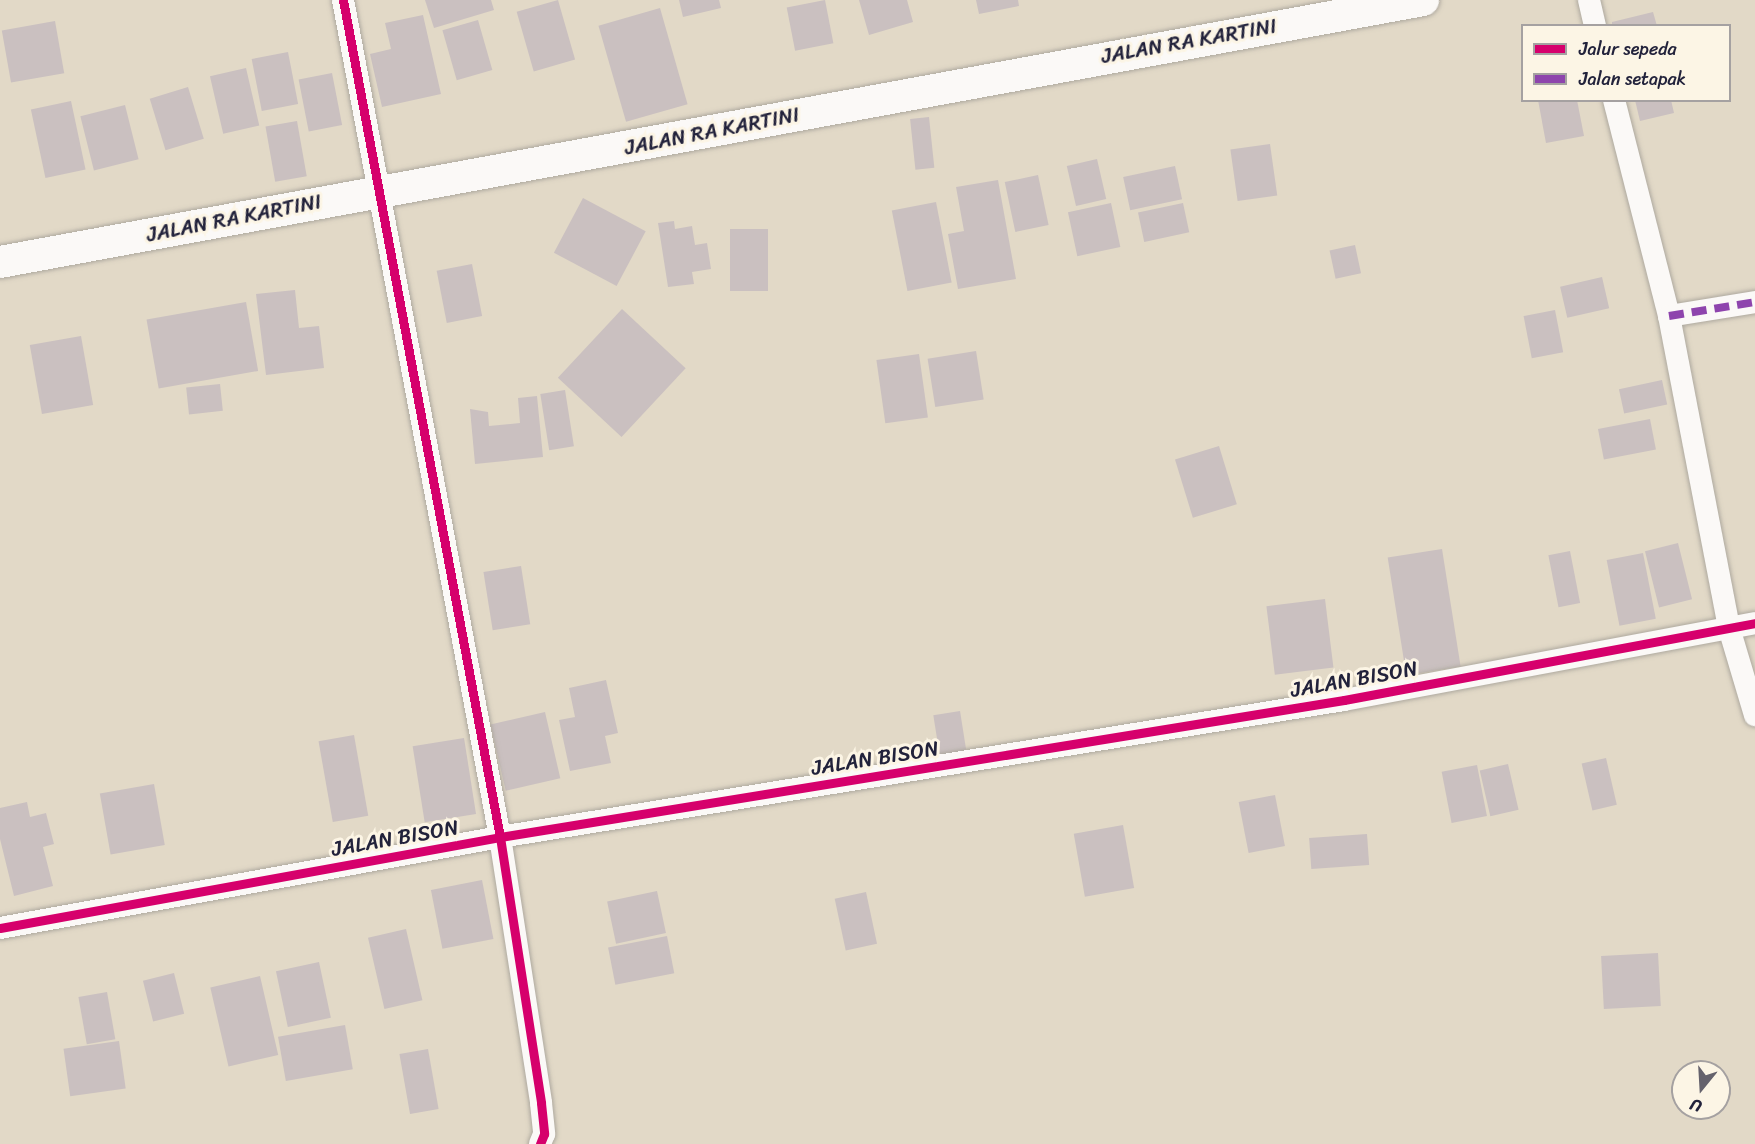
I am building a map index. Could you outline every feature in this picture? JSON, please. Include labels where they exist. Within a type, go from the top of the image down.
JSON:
[{"type":"main road","name":"JALAN RA KARTINI","points":[[0,262],[1423,0]]},
{"type":"street","points":[[343,0],[500,837],[541,1102],[544,1134],[540,1144]]},
{"type":"street","points":[[1589,0],[1595,24]]},
{"type":"street","points":[[1615,102],[1669,316],[1729,628],[1755,715]]},
{"type":"street","points":[[1669,316],[1755,302]]},
{"type":"street","name":"JALAN BISON","points":[[0,928],[500,837],[1344,700],[1755,624]]},
{"type":"building","points":[[425,0],[491,0],[494,10],[434,28]]},
{"type":"building","points":[[558,0],[575,60],[534,71],[517,12]]},
{"type":"building","points":[[679,0],[719,0],[721,8],[683,17]]},
{"type":"building","points":[[825,0],[833,43],[795,51],[787,7]]},
{"type":"building","points":[[859,0],[907,0],[913,22],[869,35]]},
{"type":"building","points":[[976,0],[1018,0],[1019,6],[979,14]]},
{"type":"building","points":[[660,8],[688,104],[626,122],[598,26]]},
{"type":"building","points":[[1653,12],[1656,24],[1612,24],[1612,22]]},
{"type":"building","points":[[423,15],[441,94],[382,107],[370,54],[391,49],[385,23]]},
{"type":"building","points":[[478,20],[492,70],[457,80],[442,30]]},
{"type":"building","points":[[55,21],[64,73],[11,83],[2,30]]},
{"type":"building","points":[[288,52],[298,104],[262,111],[252,59]]},
{"type":"building","points":[[246,68],[259,125],[223,134],[210,76]]},
{"type":"building","points":[[332,73],[342,125],[309,132],[299,79]]},
{"type":"building","points":[[188,87],[204,139],[166,150],[150,99]]},
{"type":"building","points":[[71,101],[86,169],[45,178],[31,110]]},
{"type":"building","points":[[1538,102],[1577,102],[1584,136],[1546,143]]},
{"type":"building","points":[[1635,102],[1671,102],[1674,113],[1640,121]]},
{"type":"building","points":[[125,105],[139,159],[94,170],[80,116]]},
{"type":"building","points":[[929,117],[934,168],[915,170],[910,119]]},
{"type":"building","points":[[297,121],[307,176],[275,182],[265,127]]},
{"type":"building","points":[[1270,144],[1277,195],[1238,201],[1230,150]]},
{"type":"building","points":[[1097,159],[1106,199],[1076,206],[1067,166]]},
{"type":"building","points":[[1175,166],[1182,199],[1130,210],[1123,177]]},
{"type":"building","points":[[1038,175],[1049,225],[1015,232],[1005,182]]},
{"type":"building","points":[[998,180],[1016,279],[958,289],[948,234],[964,231],[956,187]]},
{"type":"building","points":[[583,198],[646,231],[617,286],[554,253]]},
{"type":"building","points":[[936,202],[952,282],[907,291],[892,211]]},
{"type":"building","points":[[1111,203],[1120,247],[1077,256],[1068,212]]},
{"type":"building","points":[[1183,203],[1189,232],[1144,242],[1138,213]]},
{"type":"building","points":[[674,221],[675,229],[692,226],[695,245],[707,243],[711,269],[692,272],[694,284],[668,287],[658,223]]},
{"type":"building","points":[[730,229],[768,229],[768,291],[730,291]]},
{"type":"building","points":[[1355,245],[1361,273],[1336,279],[1330,250]]},
{"type":"building","points":[[472,264],[482,316],[447,323],[437,271]]},
{"type":"building","points":[[1602,277],[1609,308],[1567,318],[1560,287]]},
{"type":"building","points":[[295,290],[299,328],[319,326],[324,368],[266,375],[256,294]]},
{"type":"building","points":[[246,302],[258,371],[159,388],[147,320]]},
{"type":"building","points":[[622,309],[686,368],[622,437],[558,378]]},
{"type":"building","points":[[1555,310],[1563,352],[1532,358],[1524,316]]},
{"type":"building","points":[[81,336],[93,405],[42,414],[30,345]]},
{"type":"building","points":[[976,351],[984,399],[935,407],[928,359]]},
{"type":"building","points":[[919,354],[928,417],[885,423],[876,360]]},
{"type":"building","points":[[1662,380],[1667,404],[1624,414],[1619,389]]},
{"type":"building","points":[[220,384],[223,411],[189,414],[186,388]]},
{"type":"building","points":[[565,390],[574,446],[549,450],[540,394]]},
{"type":"building","points":[[537,396],[543,457],[475,464],[470,409],[488,412],[489,426],[520,423],[518,398]]},
{"type":"building","points":[[1650,419],[1656,449],[1604,460],[1598,429]]},
{"type":"building","points":[[1219,446],[1237,504],[1193,518],[1175,459]]},
{"type":"building","points":[[1678,543],[1692,599],[1659,608],[1645,551]]},
{"type":"building","points":[[1442,549],[1461,667],[1406,675],[1388,558]]},
{"type":"building","points":[[1570,551],[1580,603],[1559,607],[1548,555]]},
{"type":"building","points":[[1643,553],[1656,619],[1619,626],[1607,560]]},
{"type":"building","points":[[521,566],[530,624],[493,630],[483,572]]},
{"type":"building","points":[[1325,599],[1333,667],[1275,675],[1266,606]]},
{"type":"building","points":[[606,680],[618,733],[605,736],[611,763],[570,771],[559,720],[575,717],[569,688]]},
{"type":"building","points":[[960,711],[966,751],[940,755],[933,715]]},
{"type":"building","points":[[545,712],[560,778],[506,791],[490,725]]},
{"type":"building","points":[[354,735],[368,816],[333,822],[319,741]]},
{"type":"building","points":[[464,738],[476,814],[425,822],[413,746]]},
{"type":"building","points":[[1606,758],[1617,805],[1592,810],[1582,764]]},
{"type":"building","points":[[1508,764],[1519,810],[1490,816],[1480,771]]},
{"type":"building","points":[[1477,765],[1487,816],[1452,823],[1442,772]]},
{"type":"building","points":[[154,784],[165,845],[111,855],[100,794]]},
{"type":"building","points":[[1275,795],[1285,846],[1249,853],[1239,802]]},
{"type":"building","points":[[27,802],[30,817],[46,813],[54,844],[43,847],[53,886],[14,896],[0,839],[0,808]]},
{"type":"building","points":[[1123,825],[1134,888],[1085,897],[1074,834]]},
{"type":"building","points":[[1367,834],[1369,865],[1311,869],[1309,838]]},
{"type":"building","points":[[482,880],[493,939],[442,949],[431,890]]},
{"type":"building","points":[[657,891],[666,933],[616,944],[607,902]]},
{"type":"building","points":[[866,892],[877,944],[846,950],[835,899]]},
{"type":"building","points":[[406,929],[422,1000],[384,1009],[368,938]]},
{"type":"building","points":[[667,936],[674,973],[615,985],[608,947]]},
{"type":"building","points":[[1658,953],[1661,1006],[1604,1009],[1601,956]]},
{"type":"building","points":[[319,962],[331,1018],[288,1027],[276,971]]},
{"type":"building","points":[[174,973],[184,1014],[153,1021],[143,981]]},
{"type":"building","points":[[260,976],[278,1055],[229,1066],[210,987]]},
{"type":"building","points":[[107,992],[115,1039],[87,1044],[78,997]]},
{"type":"building","points":[[345,1025],[353,1069],[286,1081],[278,1037]]},
{"type":"building","points":[[119,1041],[126,1089],[70,1096],[64,1049]]},
{"type":"building","points":[[428,1049],[439,1109],[410,1114],[399,1054]]},
{"type":"marked path","points":[[1669,316],[1755,302]]},
{"type":"cycle path","points":[[343,0],[500,837],[541,1103],[544,1134],[540,1144]]},
{"type":"cycle path","points":[[0,928],[500,837],[1344,700],[1755,623]]}]
